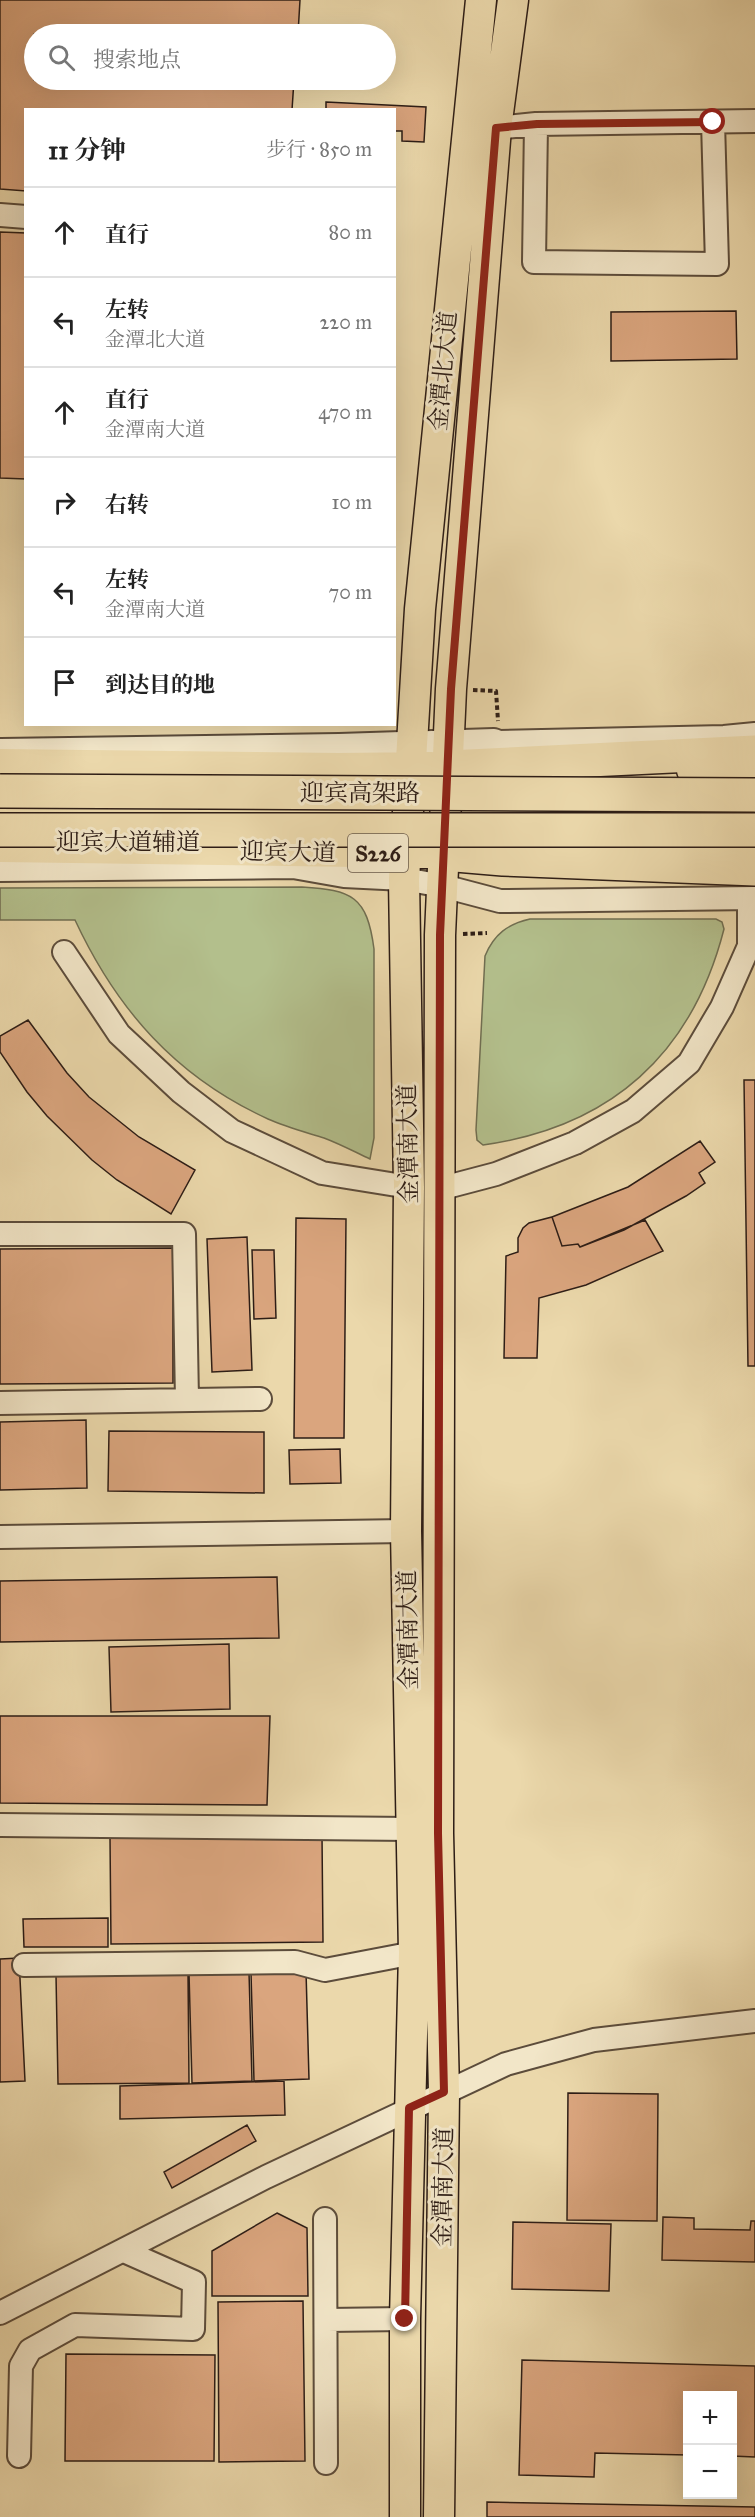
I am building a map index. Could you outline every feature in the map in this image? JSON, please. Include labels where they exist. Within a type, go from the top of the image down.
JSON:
[{"type":"highway","points":[[449,754],[755,752]]},
{"type":"highway","name":"迎宾高架路","points":[[0,791],[755,795]]},
{"type":"highway","name":"迎宾高架路","points":[[0,830],[755,830]]},
{"type":"highway","points":[[444,854],[753,877]]},
{"type":"main road","name":"金潭北大道","points":[[413,754],[420,609],[481,0]]},
{"type":"main road","name":"金潭北大道","points":[[449,754],[451,689],[496,128],[513,0]]},
{"type":"main road","points":[[0,764],[338,768],[413,754],[449,754],[755,770]]},
{"type":"main road","name":"金潭南大道","points":[[405,2517],[405,2319],[414,1953],[406,1531],[409,1187],[405,865],[413,754]]},
{"type":"main road","name":"金潭南大道","points":[[440,2517],[444,2092],[438,1833],[440,935],[449,754]]},
{"type":"main road","name":"迎宾大道","points":[[0,847],[338,854],[405,865],[444,854]]},
{"type":"street","points":[[496,128],[537,124],[755,121]]},
{"type":"street","points":[[537,124],[534,262],[717,264],[713,122]]},
{"type":"street","points":[[0,215],[24,218]]},
{"type":"street","points":[[449,754],[755,734]]},
{"type":"street","points":[[0,750],[239,747],[413,754]]},
{"type":"street","name":"迎宾大道辅道","points":[[0,870],[293,867],[344,876],[405,865],[443,886],[500,901],[753,877]]},
{"type":"street","points":[[439,1189],[496,1174],[575,1143],[633,1111],[689,1063],[722,1007],[749,946],[753,877]]},
{"type":"street","points":[[64,952],[119,1034],[181,1092],[232,1131],[322,1173],[409,1187]]},
{"type":"street","points":[[0,1234],[184,1234],[188,1400]]},
{"type":"street","points":[[0,1403],[260,1399]]},
{"type":"street","points":[[0,1537],[406,1531]]},
{"type":"street","points":[[0,1825],[411,1829]]},
{"type":"street","points":[[24,1965],[295,1962],[325,1970],[414,1953]]},
{"type":"street","points":[[0,2313],[266,2177],[506,2064],[594,2040],[755,2021]]},
{"type":"street","points":[[325,2219],[326,2463]]},
{"type":"street","points":[[20,2456],[21,2366],[30,2350],[75,2325],[193,2329],[194,2282],[124,2251]]},
{"type":"street","points":[[327,2320],[405,2319]]},
{"type":"green space","points":[[302,887],[333,890],[354,899],[367,917],[371,931],[374,949],[374,1138],[370,1159],[342,1145],[268,1119],[205,1083],[153,1038],[130,1011],[110,983],[75,920],[0,920],[0,888]]},
{"type":"green space","points":[[530,919],[716,919],[722,922],[724,929],[710,973],[691,1013],[667,1048],[640,1077],[607,1102],[570,1121],[529,1136],[483,1145],[477,1140],[476,1130],[485,956],[497,936],[503,931]]},
{"type":"building","points":[[0,0],[300,0],[299,24],[24,24],[24,90],[293,90],[292,108],[24,108],[24,191],[0,189]]},
{"type":"building","points":[[326,102],[426,107],[424,142],[402,141],[402,131],[396,131],[396,108],[326,108]]},
{"type":"building","points":[[0,232],[24,233],[24,479],[0,478]]},
{"type":"building","points":[[736,311],[737,359],[611,361],[611,312]]},
{"type":"building","points":[[28,1020],[67,1073],[89,1097],[139,1137],[195,1170],[171,1214],[117,1180],[92,1160],[47,1116],[27,1092],[0,1052],[0,1036]]},
{"type":"building","points":[[744,1080],[755,1080],[755,1366],[748,1366]]},
{"type":"building","points":[[700,1141],[715,1162],[699,1173],[705,1183],[624,1230],[580,1247],[578,1244],[562,1246],[552,1217],[628,1187]]},
{"type":"building","points":[[552,1217],[562,1246],[578,1244],[580,1247],[645,1220],[663,1251],[586,1285],[539,1298],[537,1358],[504,1358],[506,1256],[518,1252],[518,1238],[523,1228],[529,1223]]},
{"type":"building","points":[[296,1218],[346,1219],[344,1438],[294,1438]]},
{"type":"building","points":[[247,1237],[252,1370],[212,1372],[207,1239]]},
{"type":"building","points":[[173,1248],[173,1383],[0,1384],[0,1249]]},
{"type":"building","points":[[252,1250],[274,1250],[276,1318],[254,1319]]},
{"type":"building","points":[[86,1420],[87,1488],[0,1490],[0,1422]]},
{"type":"building","points":[[109,1431],[264,1432],[264,1493],[108,1491]]},
{"type":"building","points":[[340,1449],[341,1483],[290,1484],[289,1450]]},
{"type":"building","points":[[277,1577],[279,1638],[0,1642],[0,1581]]},
{"type":"building","points":[[229,1644],[230,1709],[111,1712],[109,1647]]},
{"type":"building","points":[[0,1716],[270,1716],[267,1805],[0,1803]]},
{"type":"building","points":[[322,1835],[323,1942],[111,1944],[110,1837]]},
{"type":"building","points":[[108,1918],[108,1947],[24,1947],[23,1919]]},
{"type":"building","points":[[19,1958],[25,2081],[0,2082],[0,1959]]},
{"type":"building","points":[[306,1971],[309,2079],[254,2081],[251,1973]]},
{"type":"building","points":[[249,1972],[252,2081],[192,2083],[189,1973]]},
{"type":"building","points":[[188,1973],[189,2083],[58,2084],[56,1975]]},
{"type":"building","points":[[284,2081],[285,2115],[120,2119],[120,2086]]},
{"type":"building","points":[[568,2093],[658,2094],[657,2221],[567,2220]]},
{"type":"building","points":[[247,2125],[256,2141],[172,2188],[164,2172]]},
{"type":"building","points":[[277,2213],[307,2228],[308,2296],[212,2296],[212,2251]]},
{"type":"building","points":[[663,2217],[694,2218],[694,2229],[750,2230],[751,2221],[755,2221],[755,2262],[662,2260]]},
{"type":"building","points":[[513,2222],[611,2224],[609,2291],[512,2289]]},
{"type":"building","points":[[303,2301],[305,2461],[219,2462],[218,2302]]},
{"type":"building","points":[[66,2354],[215,2355],[214,2461],[65,2461]]},
{"type":"building","points":[[522,2360],[755,2366],[755,2457],[737,2456],[737,2391],[683,2391],[683,2455],[595,2453],[594,2477],[519,2475]]},
{"type":"building","points":[[487,2502],[755,2507],[755,2517],[487,2517]]},
{"type":"route","points":[[405,2319],[409,2108],[444,2092],[438,1833],[440,935],[451,689],[496,128],[537,124],[713,122]]}]
